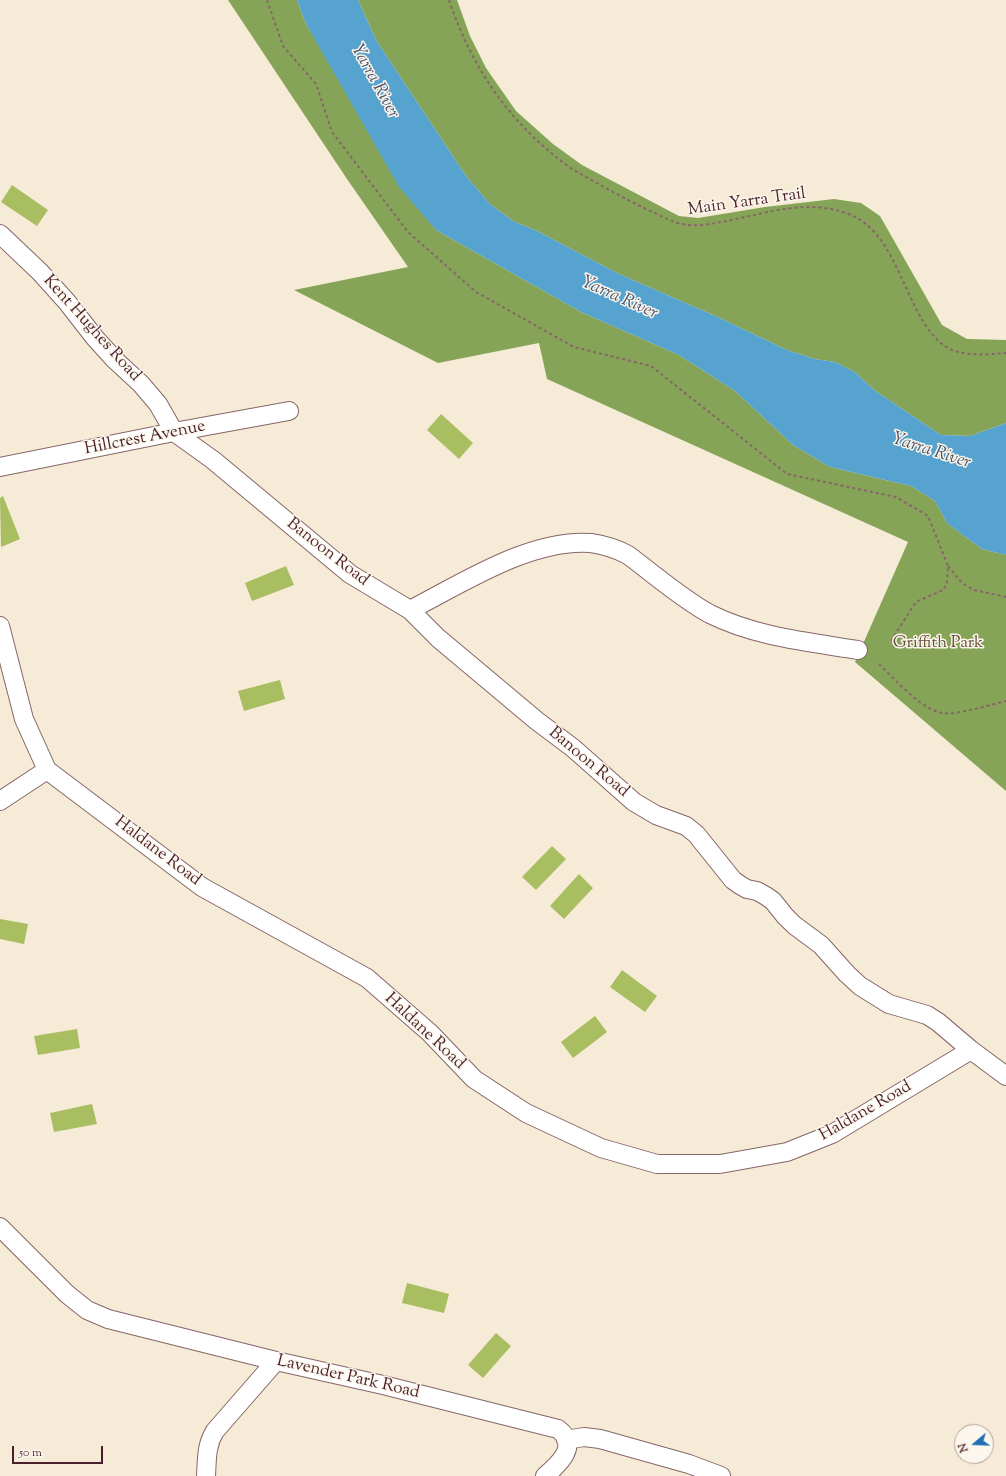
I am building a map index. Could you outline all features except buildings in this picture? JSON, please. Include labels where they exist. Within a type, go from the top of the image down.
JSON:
[{"type":"street","name":"Kent Hughes Road","points":[[0,234],[40,272],[67,302],[95,338],[115,360],[141,384],[158,404],[174,432]]},
{"type":"street","name":"Hillcrest Avenue","points":[[0,467],[174,432],[289,411]]},
{"type":"street","name":"Banoon Road","points":[[174,432],[213,460],[350,574],[410,610],[438,638],[537,721],[574,748],[634,802],[656,815],[686,826],[696,834],[733,880],[747,889],[757,891],[773,901],[794,925],[821,945],[853,980],[889,1004],[927,1015],[1006,1076]]},
{"type":"street","points":[[410,610],[506,560],[529,552],[555,546],[574,543],[591,543],[618,550],[628,555],[687,600],[711,614],[742,626],[772,635],[858,650]]},
{"type":"street","name":"Haldane Road","points":[[0,626],[24,719],[47,770],[202,886],[366,978],[430,1033],[474,1079],[526,1113],[601,1148],[657,1164],[720,1164],[787,1152],[832,1134],[971,1050]]},
{"type":"street","points":[[0,801],[47,770]]},
{"type":"street","name":"Lavender Park Road","points":[[0,1227],[67,1294],[87,1310],[108,1319],[276,1361],[383,1385],[549,1426],[561,1431],[566,1440]]},
{"type":"street","points":[[206,1476],[207,1448],[210,1438],[276,1361]]},
{"type":"street","points":[[545,1476],[559,1463],[566,1453],[566,1440],[584,1437],[600,1439],[689,1464],[721,1476]]},
{"type":"path","points":[[267,0],[283,46],[316,84],[332,132],[408,232],[476,292],[574,348],[651,366],[786,474],[896,497],[928,516],[948,566],[962,583],[974,590],[1006,597]]},
{"type":"path","name":"Main Yarra Trail","points":[[448,0],[469,50],[483,75],[500,100],[523,126],[572,168],[644,209],[689,226],[711,224],[778,210],[806,206],[832,209],[855,217],[872,228],[881,240],[925,325],[938,341],[951,350],[957,352],[970,354],[1006,354]]},
{"type":"path","points":[[894,648],[892,639],[916,602],[943,590],[947,584],[948,566]]},
{"type":"path","points":[[880,664],[916,699],[932,709],[944,714],[965,711],[1006,701]]},
{"type":"green space","name":"Griffith Park","points":[[228,0],[297,0],[306,24],[436,230],[581,312],[679,355],[735,391],[793,445],[830,467],[911,486],[935,501],[947,523],[964,536],[982,549],[1006,555],[1006,791],[855,662],[908,542],[547,379],[539,343],[438,363],[294,290],[408,267],[347,179]]},
{"type":"green space","points":[[358,0],[457,0],[470,36],[486,68],[516,111],[553,144],[582,165],[679,216],[698,218],[765,207],[834,199],[861,203],[880,216],[942,325],[967,339],[1006,340],[1006,423],[970,436],[941,435],[874,390],[855,372],[835,362],[815,359],[787,350],[722,319],[617,273],[537,231],[513,221],[490,204],[466,176],[376,40]]},
{"type":"green space","points":[[12,185],[48,210],[37,226],[1,202]]},
{"type":"green space","points":[[441,414],[473,443],[459,459],[427,430]]},
{"type":"green space","points":[[3,496],[20,539],[1,547],[0,498]]},
{"type":"green space","points":[[286,566],[294,585],[252,601],[245,583]]},
{"type":"green space","points":[[280,680],[285,699],[244,711],[238,691]]},
{"type":"green space","points":[[552,846],[566,859],[536,890],[522,877]]},
{"type":"green space","points":[[579,874],[593,888],[564,919],[550,906]]},
{"type":"green space","points":[[0,919],[28,924],[24,944],[0,939]]},
{"type":"green space","points":[[622,970],[657,996],[645,1012],[610,987]]},
{"type":"green space","points":[[595,1016],[607,1032],[573,1058],[561,1042]]},
{"type":"green space","points":[[77,1029],[80,1048],[38,1055],[34,1036]]},
{"type":"green space","points":[[92,1104],[97,1124],[54,1132],[50,1113]]},
{"type":"green space","points":[[407,1283],[449,1294],[444,1313],[402,1303]]},
{"type":"green space","points":[[496,1333],[511,1346],[483,1378],[468,1365]]},
{"type":"water","name":"Yarra River","points":[[297,0],[358,0],[376,40],[466,176],[490,204],[513,221],[537,231],[617,273],[722,319],[787,350],[815,359],[835,362],[855,372],[874,390],[941,435],[970,436],[1006,423],[1006,555],[982,549],[964,536],[947,523],[935,501],[911,486],[830,467],[793,445],[735,391],[679,355],[581,312],[436,230],[399,187],[306,24]]}]
